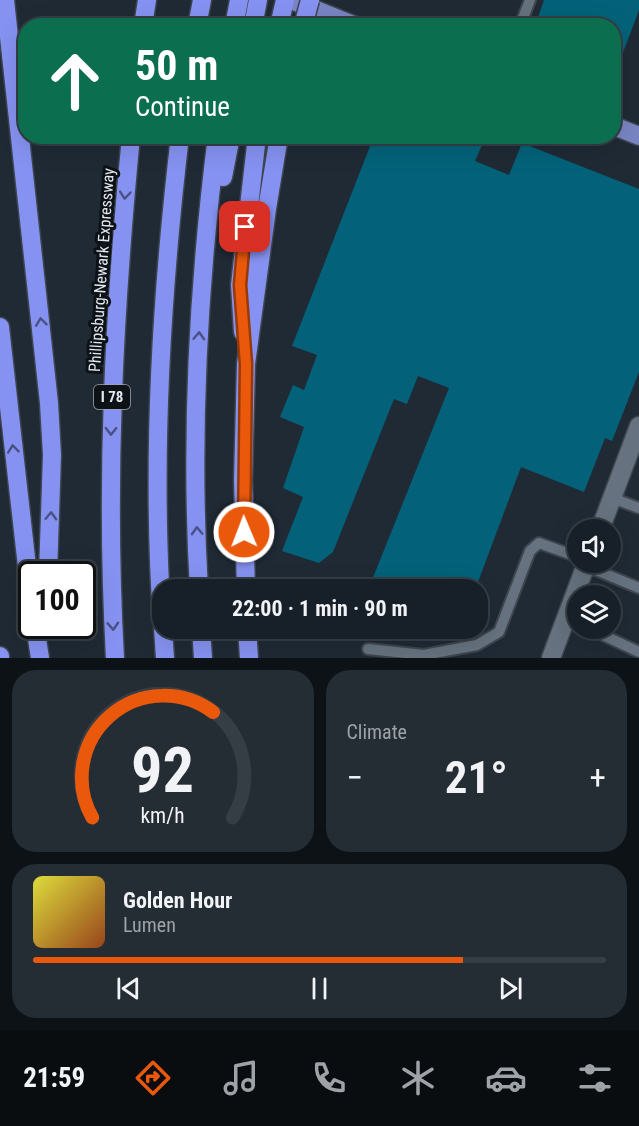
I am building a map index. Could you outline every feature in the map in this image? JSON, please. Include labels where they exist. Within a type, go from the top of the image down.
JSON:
[{"type":"highway","points":[[5,0],[18,122]]},
{"type":"highway","points":[[144,18],[147,0]]},
{"type":"highway","points":[[199,18],[202,0]]},
{"type":"highway","points":[[236,18],[239,0]]},
{"type":"highway","points":[[255,18],[258,0]]},
{"type":"highway","points":[[281,18],[285,0]]},
{"type":"highway","points":[[305,18],[310,0]]},
{"type":"highway","points":[[20,144],[49,403],[52,455],[48,561]]},
{"type":"highway","name":"Phillipsburg-Newark Expressway","points":[[115,658],[110,544],[111,424],[118,279],[129,144]]},
{"type":"highway","points":[[161,579],[158,471],[160,382],[169,227],[179,144]]},
{"type":"highway","points":[[199,579],[196,429],[203,273],[209,195],[216,144]]},
{"type":"highway","points":[[203,273],[229,144]]},
{"type":"highway","points":[[246,579],[243,480],[246,364],[240,285],[256,144]]},
{"type":"highway","points":[[246,364],[278,144]]},
{"type":"highway","points":[[0,327],[26,561]]},
{"type":"highway","points":[[38,639],[40,658]]},
{"type":"highway","points":[[164,639],[165,658]]},
{"type":"highway","points":[[201,639],[202,658]]},
{"type":"highway","points":[[248,639],[249,658]]},
{"type":"main road","points":[[291,0],[336,18]]},
{"type":"main road","points":[[621,129],[639,136]]},
{"type":"street","points":[[604,519],[639,426]]},
{"type":"street","points":[[551,658],[580,573]]},
{"type":"lane","points":[[523,18],[530,0]]},
{"type":"lane","points":[[612,498],[639,508]]},
{"type":"lane","points":[[368,649],[424,655],[477,645],[499,632],[530,550],[539,543],[567,555]]},
{"type":"lane","points":[[607,573],[639,588]]},
{"type":"lane","points":[[611,639],[639,652]]},
{"type":"building","points":[[544,0],[639,0],[639,10],[621,58],[621,18],[538,18]]},
{"type":"building","points":[[371,144],[482,144],[475,161],[509,175],[522,144],[525,144],[639,189],[639,372],[612,441],[605,438],[584,492],[521,467],[479,579],[372,579],[449,388],[418,376],[407,404],[394,399],[333,552],[319,563],[282,551],[303,497],[283,488],[304,427],[280,417],[293,385],[304,390],[317,355],[292,346]]},
{"type":"route","points":[[244,532],[246,364],[240,285],[245,227]]}]
